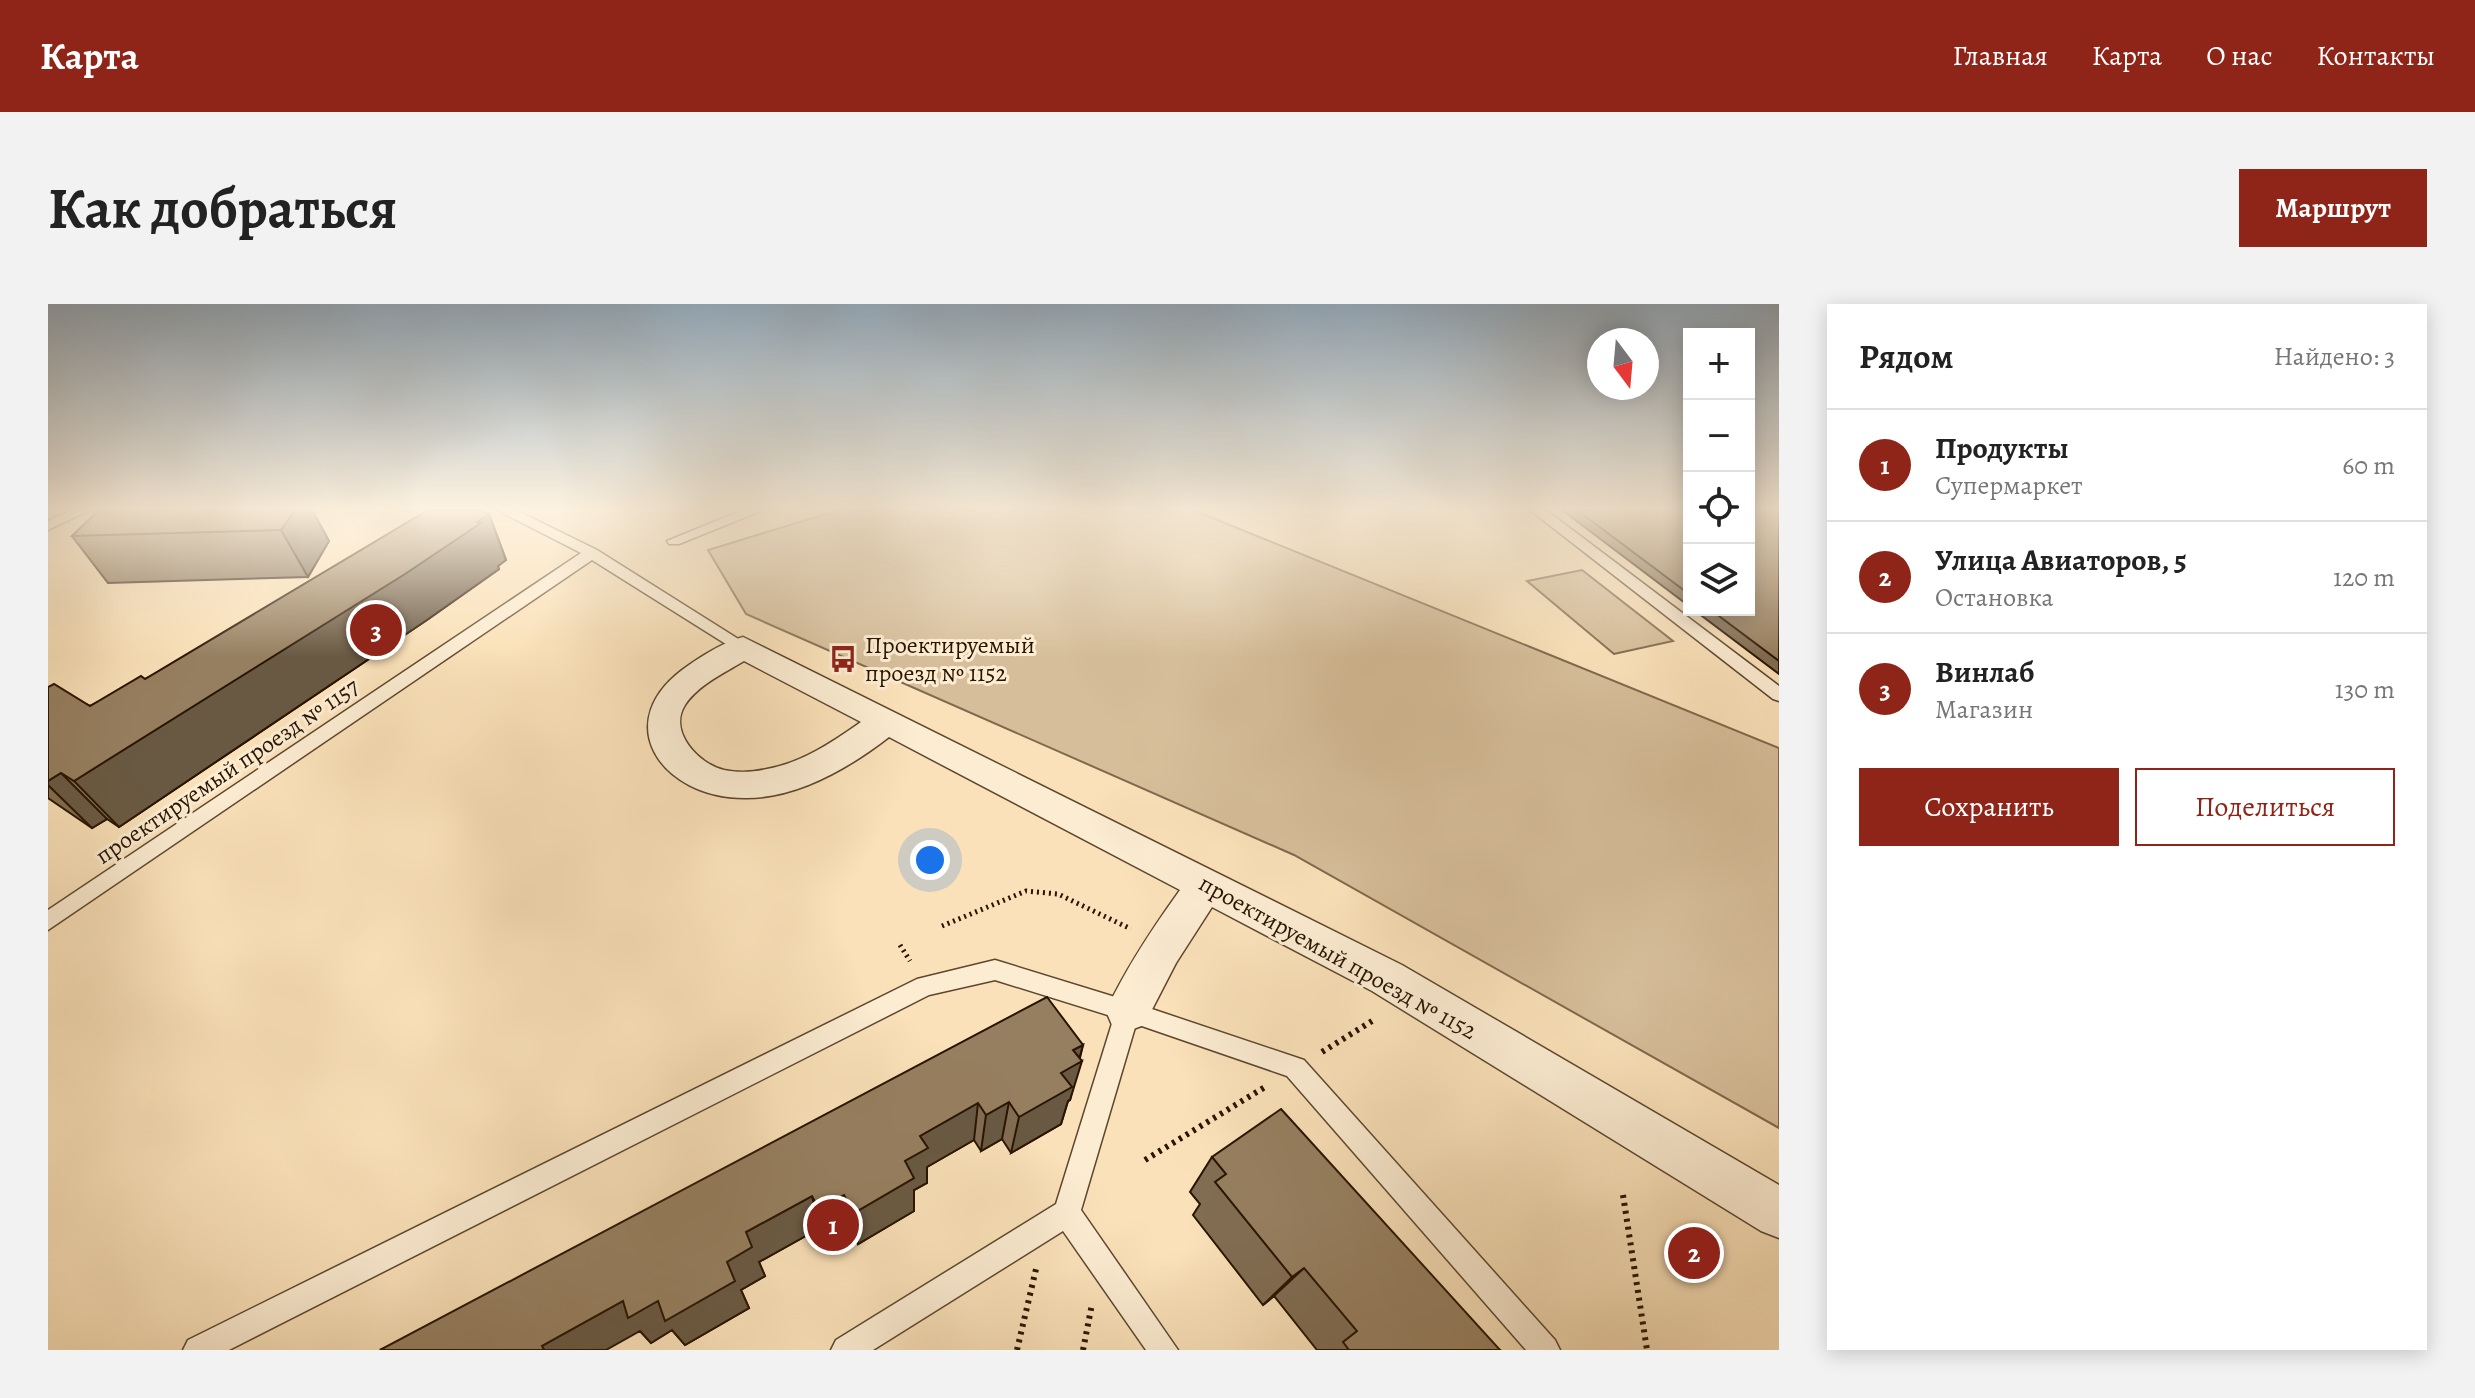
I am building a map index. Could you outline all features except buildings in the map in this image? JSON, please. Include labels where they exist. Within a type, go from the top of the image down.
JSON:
[{"type":"street","points":[[743,647],[674,696],[664,712],[662,727],[670,748],[688,767],[708,779],[731,784],[767,783],[838,754],[886,721]]},
{"type":"street","name":"проектируемый проезд № 1152","points":[[743,647],[1387,978],[1779,1213]]},
{"type":"street","points":[[1128,1011],[1161,950],[1206,884]]},
{"type":"lane","name":"проектируемый проезд № 1157","points":[[48,921],[583,559]]},
{"type":"lane","name":"проектируемый проезд № 1152","points":[[601,559],[743,647]]},
{"type":"lane","points":[[1601,559],[1779,695]]},
{"type":"lane","points":[[198,1350],[925,986],[995,970],[1295,1068],[1545,1350]]},
{"type":"lane","points":[[846,1350],[1057,1220],[1128,1011]]},
{"type":"lane","points":[[1057,1220],[1163,1350]]},
{"type":"path","points":[[942,926],[1026,891],[1058,894],[1141,934],[1161,950]]},
{"type":"path","points":[[1145,1160],[1372,1021]]},
{"type":"path","points":[[1623,1195],[1647,1350]]},
{"type":"path","points":[[1017,1350],[1057,1220]]},
{"type":"shaded area","points":[[713,559],[1313,559],[1779,748],[1779,1128],[1294,855],[746,614]]},
{"type":"shaded area","points":[[1582,570],[1673,641],[1614,654],[1527,581]]},
{"type":"place","name":"Винлаб","points":[[376,630]]},
{"type":"place","name":"Проектируемый проезд № 1152","points":[[843,659]]},
{"type":"place","name":"Продукты","points":[[833,1225]]},
{"type":"place","name":"Улица Авиаторов, 5","points":[[1694,1253]]}]
